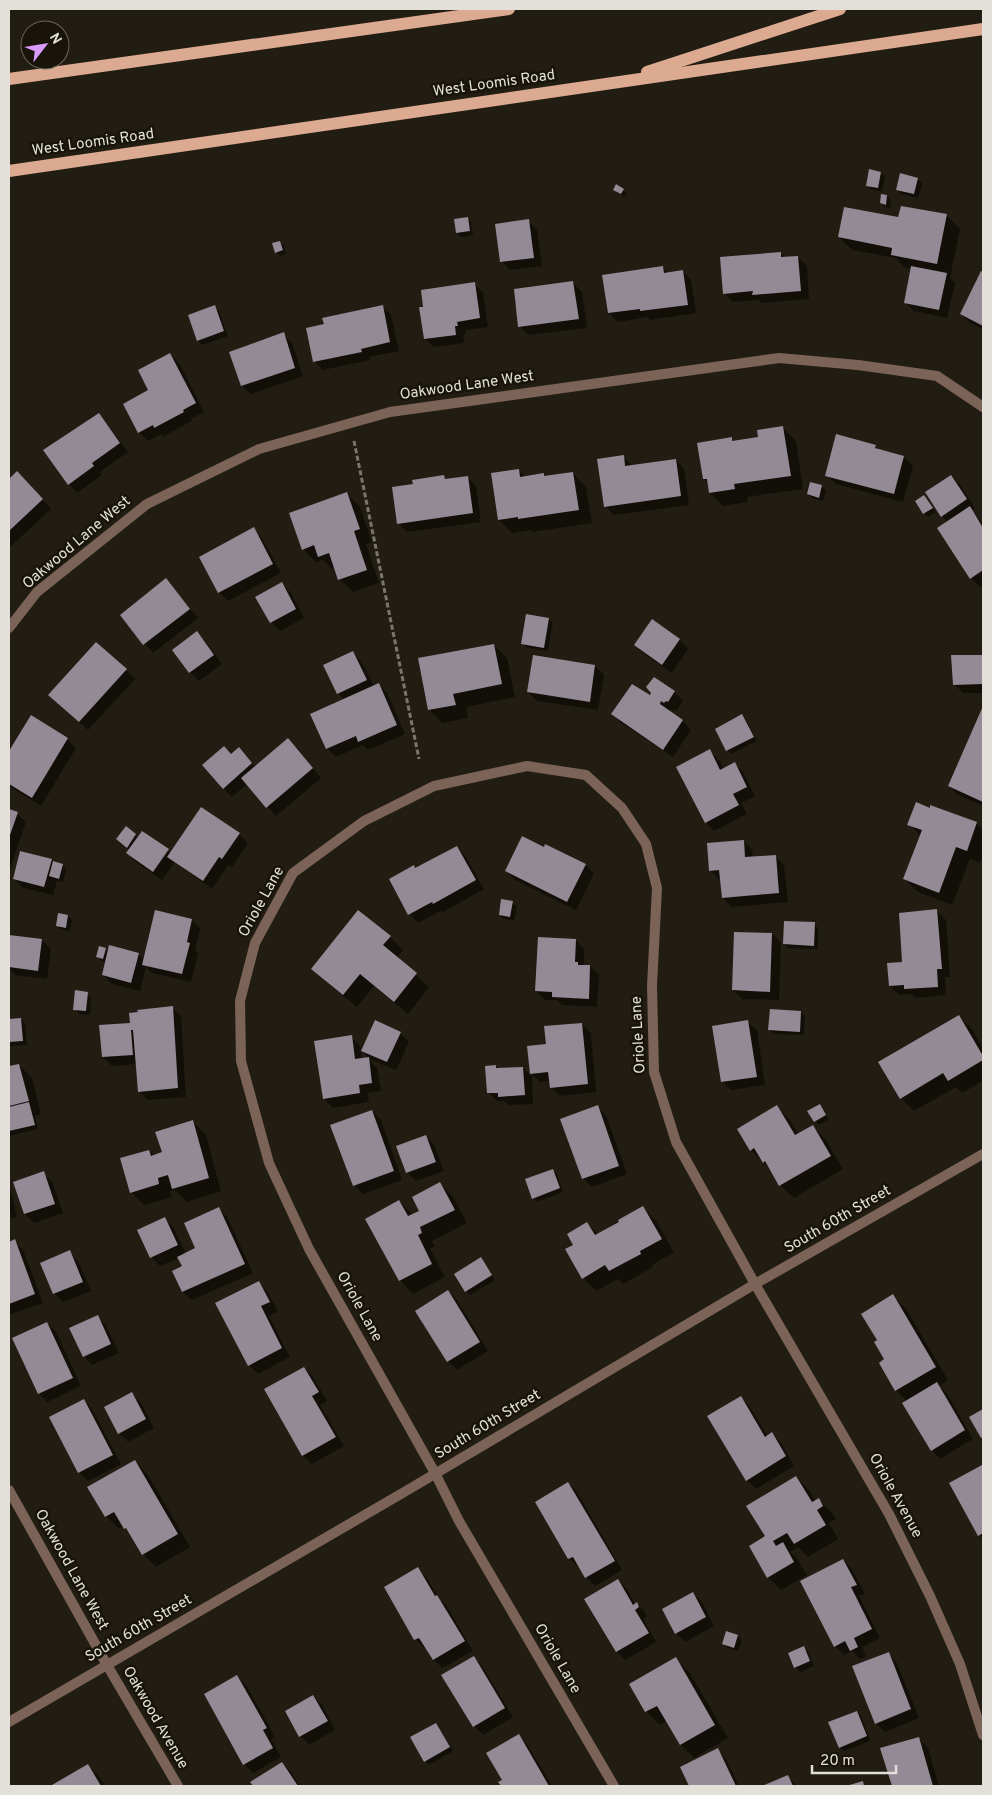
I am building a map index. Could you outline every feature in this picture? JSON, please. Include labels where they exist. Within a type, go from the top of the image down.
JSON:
[{"type":"main road","points":[[9,79],[509,9]]},
{"type":"main road","points":[[613,83],[840,9]]},
{"type":"main road","name":"West Loomis Road","points":[[9,171],[983,29]]},
{"type":"street","name":"Oakwood Lane West","points":[[9,628],[37,592],[147,504],[259,449],[390,412],[779,358],[858,365],[937,376],[983,407]]},
{"type":"street","name":"Oriole Lane","points":[[614,1786],[459,1521],[435,1473],[309,1249],[269,1164],[241,1061],[240,1001],[255,942],[293,873],[364,821],[434,786],[527,766],[586,775],[622,808],[646,844],[657,888],[652,986],[654,1072],[676,1142],[754,1284]]},
{"type":"street","name":"South 60th Street","points":[[9,1722],[754,1284],[983,1154]]},
{"type":"street","name":"Oriole Avenue","points":[[754,1284],[893,1522],[930,1596],[960,1664],[983,1735]]},
{"type":"street","name":"Oakwood Lane West","points":[[9,1490],[107,1665]]},
{"type":"street","name":"Oakwood Avenue","points":[[107,1665],[178,1786]]},
{"type":"path","points":[[350,424],[419,759]]},
{"type":"building","points":[[869,169],[881,172],[878,188],[866,186]]},
{"type":"building","points":[[900,173],[918,178],[914,194],[896,190]]},
{"type":"building","points":[[616,184],[624,189],[621,194],[613,190]]},
{"type":"building","points":[[881,194],[887,195],[886,205],[880,203]]},
{"type":"building","points":[[901,206],[947,214],[937,264],[891,255],[892,248],[838,237],[844,207],[898,217]]},
{"type":"building","points":[[468,217],[470,231],[456,233],[454,219]]},
{"type":"building","points":[[529,219],[534,258],[500,262],[495,224]]},
{"type":"building","points":[[280,241],[283,250],[275,253],[272,243]]},
{"type":"building","points":[[781,252],[781,257],[798,256],[801,291],[752,295],[753,291],[723,294],[720,257]]},
{"type":"building","points":[[663,266],[664,273],[683,270],[688,305],[608,313],[602,275]]},
{"type":"building","points":[[911,266],[947,273],[939,310],[904,303]]},
{"type":"building","points":[[981,271],[983,272],[983,326],[960,314]]},
{"type":"building","points":[[573,281],[579,319],[518,327],[514,289]]},
{"type":"building","points":[[475,282],[480,318],[457,322],[458,326],[455,326],[456,335],[424,339],[419,307],[423,307],[421,290]]},
{"type":"building","points":[[215,305],[224,331],[197,341],[188,315]]},
{"type":"building","points":[[383,305],[390,342],[361,349],[362,352],[313,362],[306,328],[324,324],[322,318]]},
{"type":"building","points":[[284,332],[295,368],[241,386],[229,352]]},
{"type":"building","points":[[170,353],[196,403],[183,410],[184,412],[154,428],[153,425],[138,433],[123,404],[148,390],[138,370]]},
{"type":"building","points":[[99,413],[120,443],[92,463],[94,466],[68,485],[43,450]]},
{"type":"building","points":[[783,426],[791,476],[734,484],[735,489],[709,493],[707,479],[703,479],[697,443],[732,437],[732,441],[758,437],[757,430]]},
{"type":"building","points":[[836,434],[876,445],[875,448],[904,456],[894,494],[825,476]]},
{"type":"building","points":[[624,455],[625,466],[676,459],[681,496],[604,507],[597,459]]},
{"type":"building","points":[[519,469],[520,477],[544,473],[544,476],[573,472],[579,510],[498,520],[491,473]]},
{"type":"building","points":[[17,471],[43,499],[9,531],[9,479]]},
{"type":"building","points":[[444,475],[445,479],[468,476],[473,513],[397,524],[392,487],[413,484],[412,480]]},
{"type":"building","points":[[951,475],[967,499],[941,517],[925,492]]},
{"type":"building","points":[[810,482],[822,485],[819,498],[807,494]]},
{"type":"building","points":[[347,492],[360,529],[354,531],[367,570],[338,580],[329,553],[318,557],[314,545],[302,550],[289,513]]},
{"type":"building","points":[[924,495],[933,508],[923,514],[915,501]]},
{"type":"building","points":[[970,506],[983,528],[983,570],[970,579],[937,528]]},
{"type":"building","points":[[254,527],[273,564],[218,593],[199,557]]},
{"type":"building","points":[[166,578],[190,609],[143,645],[120,615]]},
{"type":"building","points":[[282,582],[296,609],[270,623],[255,597]]},
{"type":"building","points":[[526,614],[549,618],[544,648],[521,644]]},
{"type":"building","points":[[652,619],[680,639],[662,665],[634,645]]},
{"type":"building","points":[[197,631],[214,655],[189,673],[172,650]]},
{"type":"building","points":[[96,642],[127,669],[79,722],[48,695]]},
{"type":"building","points":[[494,644],[502,684],[453,694],[456,705],[428,710],[418,658]]},
{"type":"building","points":[[353,651],[367,680],[337,694],[323,665]]},
{"type":"building","points":[[533,655],[595,665],[590,702],[527,692]]},
{"type":"building","points":[[951,655],[982,655],[983,684],[953,685]]},
{"type":"building","points":[[654,677],[675,691],[668,702],[664,703],[661,701],[660,704],[683,720],[663,750],[611,714],[632,684],[650,695],[651,693],[646,687]]},
{"type":"building","points":[[379,683],[397,725],[358,742],[356,736],[326,749],[310,714]]},
{"type":"building","points":[[983,706],[983,802],[948,786]]},
{"type":"building","points":[[742,714],[754,737],[726,751],[715,729]]},
{"type":"building","points":[[31,715],[68,738],[32,798],[9,784],[9,751]]},
{"type":"building","points":[[288,738],[313,768],[266,808],[241,778]]},
{"type":"building","points":[[224,746],[231,754],[239,747],[252,763],[223,789],[202,765]]},
{"type":"building","points":[[710,749],[720,770],[735,762],[747,787],[733,794],[739,805],[705,823],[676,767]]},
{"type":"building","points":[[916,802],[930,808],[930,805],[977,822],[967,851],[956,847],[939,893],[903,879],[922,830],[907,825]]},
{"type":"building","points":[[201,807],[240,833],[222,859],[219,857],[203,881],[167,857]]},
{"type":"building","points":[[9,809],[18,812],[9,838]]},
{"type":"building","points":[[126,826],[136,834],[127,848],[116,839]]},
{"type":"building","points":[[142,831],[169,849],[153,872],[126,853]]},
{"type":"building","points":[[522,836],[544,847],[545,844],[586,864],[567,902],[505,871]]},
{"type":"building","points":[[744,840],[745,857],[776,855],[779,893],[722,898],[719,870],[709,871],[707,843]]},
{"type":"building","points":[[457,846],[476,880],[433,904],[432,902],[408,915],[389,879],[414,865],[415,868]]},
{"type":"building","points":[[20,851],[52,859],[44,887],[13,879]]},
{"type":"building","points":[[53,861],[63,864],[59,879],[49,876]]},
{"type":"building","points":[[501,899],[513,901],[510,917],[499,915]]},
{"type":"building","points":[[937,909],[942,969],[937,969],[938,987],[904,989],[904,985],[889,986],[887,963],[902,962],[899,913]]},
{"type":"building","points":[[155,910],[192,919],[187,942],[190,943],[182,974],[142,965]]},
{"type":"building","points":[[358,910],[391,936],[383,945],[417,973],[394,1002],[360,974],[343,995],[311,969]]},
{"type":"building","points":[[58,913],[68,915],[66,928],[56,926]]},
{"type":"building","points":[[784,921],[815,922],[814,946],[783,944]]},
{"type":"building","points":[[734,932],[772,933],[770,992],[732,990]]},
{"type":"building","points":[[9,935],[42,939],[38,971],[9,967]]},
{"type":"building","points":[[538,937],[576,939],[575,962],[578,962],[578,965],[590,965],[589,999],[552,997],[552,992],[535,991]]},
{"type":"building","points":[[109,945],[139,953],[131,983],[102,975]]},
{"type":"building","points":[[99,946],[106,948],[103,959],[96,957]]},
{"type":"building","points":[[75,990],[88,992],[86,1011],[73,1010]]},
{"type":"building","points":[[173,1006],[178,1088],[138,1092],[133,1030],[131,1030],[133,1055],[102,1057],[99,1025],[130,1023],[129,1013],[138,1012],[137,1010]]},
{"type":"building","points":[[770,1009],[801,1011],[800,1032],[768,1030]]},
{"type":"building","points":[[959,1015],[983,1056],[983,1060],[948,1081],[943,1073],[900,1099],[878,1062]]},
{"type":"building","points":[[21,1018],[23,1041],[9,1042],[9,1019]]},
{"type":"building","points":[[375,1020],[401,1032],[387,1062],[361,1051]]},
{"type":"building","points":[[748,1020],[757,1077],[721,1082],[712,1026]]},
{"type":"building","points":[[582,1023],[588,1084],[550,1088],[548,1072],[530,1074],[527,1046],[546,1044],[544,1026]]},
{"type":"building","points":[[352,1035],[355,1059],[369,1057],[372,1083],[359,1085],[360,1093],[323,1099],[314,1041]]},
{"type":"building","points":[[19,1064],[29,1101],[9,1106],[9,1066]]},
{"type":"building","points":[[496,1065],[496,1068],[523,1067],[525,1095],[498,1097],[498,1093],[487,1093],[485,1066]]},
{"type":"building","points":[[29,1102],[35,1125],[9,1131],[9,1107]]},
{"type":"building","points":[[820,1104],[826,1115],[814,1122],[807,1111]]},
{"type":"building","points":[[598,1105],[619,1166],[582,1179],[560,1119]]},
{"type":"building","points":[[777,1105],[795,1135],[813,1125],[831,1156],[779,1186],[765,1161],[763,1163],[754,1148],[750,1151],[737,1129]]},
{"type":"building","points":[[372,1110],[394,1171],[353,1186],[330,1125]]},
{"type":"building","points":[[193,1120],[209,1178],[172,1189],[168,1175],[158,1178],[159,1184],[130,1193],[120,1158],[149,1150],[151,1156],[162,1152],[155,1132]]},
{"type":"building","points":[[426,1135],[436,1162],[406,1173],[396,1146]]},
{"type":"building","points":[[553,1169],[560,1188],[532,1199],[525,1179]]},
{"type":"building","points":[[44,1171],[55,1204],[24,1214],[13,1182]]},
{"type":"building","points":[[440,1182],[455,1210],[420,1227],[422,1233],[418,1235],[432,1264],[399,1281],[365,1219],[399,1200],[408,1216],[419,1211],[412,1197]]},
{"type":"building","points":[[643,1206],[662,1239],[640,1251],[641,1254],[609,1271],[605,1265],[582,1279],[565,1249],[573,1245],[567,1234],[587,1222],[595,1235]]},
{"type":"building","points":[[219,1207],[245,1264],[182,1292],[172,1271],[182,1266],[177,1257],[195,1248],[184,1223]]},
{"type":"building","points":[[165,1217],[178,1245],[150,1258],[137,1230]]},
{"type":"building","points":[[15,1239],[35,1294],[9,1304],[9,1242]]},
{"type":"building","points":[[70,1250],[83,1282],[53,1294],[40,1263]]},
{"type":"building","points":[[481,1257],[492,1275],[465,1292],[454,1274]]},
{"type":"building","points":[[259,1281],[270,1302],[261,1306],[282,1348],[248,1366],[215,1303]]},
{"type":"building","points":[[448,1290],[480,1342],[447,1362],[415,1311]]},
{"type":"building","points":[[893,1294],[936,1367],[895,1391],[879,1363],[884,1359],[874,1342],[877,1340],[861,1314]]},
{"type":"building","points":[[98,1315],[111,1344],[83,1357],[69,1328]]},
{"type":"building","points":[[47,1322],[73,1378],[38,1394],[12,1338]]},
{"type":"building","points":[[304,1367],[319,1392],[312,1396],[336,1437],[302,1456],[264,1389]]},
{"type":"building","points":[[937,1382],[965,1430],[931,1451],[902,1403]]},
{"type":"building","points":[[132,1392],[146,1419],[118,1434],[104,1407]]},
{"type":"building","points":[[741,1396],[765,1437],[772,1432],[786,1456],[746,1481],[707,1416]]},
{"type":"building","points":[[84,1399],[113,1455],[78,1473],[49,1417]]},
{"type":"building","points":[[983,1409],[983,1437],[981,1438],[969,1417]]},
{"type":"building","points":[[135,1460],[178,1534],[142,1555],[114,1512],[105,1517],[87,1487]]},
{"type":"building","points":[[982,1465],[983,1533],[978,1536],[949,1483]]},
{"type":"building","points":[[796,1476],[812,1502],[819,1498],[823,1506],[817,1510],[826,1525],[794,1544],[787,1533],[773,1541],[776,1546],[783,1542],[794,1562],[767,1578],[749,1546],[765,1536],[746,1506]]},
{"type":"building","points":[[568,1482],[615,1561],[585,1578],[573,1557],[568,1559],[535,1502]]},
{"type":"building","points":[[843,1559],[857,1585],[851,1587],[872,1629],[854,1638],[858,1647],[850,1651],[845,1641],[834,1647],[800,1581]]},
{"type":"building","points":[[418,1567],[465,1641],[433,1660],[419,1638],[414,1640],[384,1587]]},
{"type":"building","points":[[618,1579],[633,1605],[637,1602],[639,1607],[635,1610],[649,1633],[616,1652],[584,1599]]},
{"type":"building","points":[[693,1592],[706,1617],[675,1634],[662,1609]]},
{"type":"building","points":[[726,1631],[738,1635],[734,1648],[722,1644]]},
{"type":"building","points":[[804,1646],[810,1661],[794,1668],[788,1653]]},
{"type":"building","points":[[889,1652],[911,1709],[875,1724],[852,1666]]},
{"type":"building","points":[[474,1656],[505,1708],[473,1727],[441,1675]]},
{"type":"building","points":[[676,1657],[715,1725],[680,1745],[657,1706],[645,1712],[629,1684]]},
{"type":"building","points":[[237,1675],[267,1728],[263,1730],[273,1748],[243,1765],[204,1694]]},
{"type":"building","points":[[313,1695],[328,1721],[299,1737],[285,1711]]},
{"type":"building","points":[[857,1711],[867,1736],[839,1748],[828,1722]]},
{"type":"building","points":[[436,1723],[450,1747],[424,1762],[410,1737]]},
{"type":"building","points":[[519,1734],[549,1786],[501,1786],[498,1782],[502,1780],[486,1753]]},
{"type":"building","points":[[919,1737],[933,1786],[892,1786],[880,1748]]},
{"type":"building","points":[[718,1748],[736,1786],[689,1786],[680,1767]]},
{"type":"building","points":[[282,1762],[298,1786],[253,1786],[250,1782]]},
{"type":"building","points":[[88,1764],[101,1786],[52,1785]]},
{"type":"building","points":[[788,1775],[793,1786],[762,1786]]},
{"type":"building","points":[[863,1781],[864,1786],[846,1786]]}]
